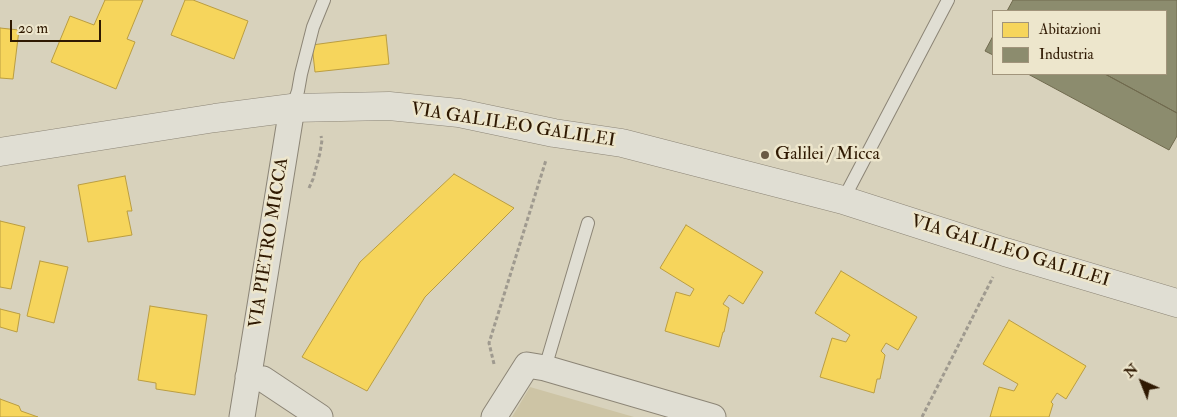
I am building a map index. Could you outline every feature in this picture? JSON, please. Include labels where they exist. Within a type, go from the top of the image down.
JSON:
[{"type":"street","name":"VIA GALILEO GALILEI","points":[[0,152],[215,118],[292,108],[389,106],[459,113],[554,133],[622,143],[843,200],[1005,252],[1177,303]]},
{"type":"street","name":"VIA PIETRO MICCA","points":[[242,417],[292,108]]},
{"type":"street","points":[[499,409],[526,365],[545,368],[714,417]]},
{"type":"street","points":[[248,377],[263,379],[320,417]]},
{"type":"lane","points":[[292,108],[298,91],[313,27],[324,0]]},
{"type":"lane","points":[[843,200],[948,0]]},
{"type":"lane","points":[[545,368],[588,223]]},
{"type":"path","points":[[499,409],[489,343],[554,133]]},
{"type":"path","points":[[922,417],[1005,252]]},
{"type":"shaded area","points":[[530,387],[634,417],[512,417]]},
{"type":"building: Abitazioni","points":[[105,0],[143,0],[127,39],[135,42],[116,89],[51,62],[70,16],[94,25]]},
{"type":"building: Abitazioni","points":[[185,0],[193,0],[248,21],[234,59],[171,35]]},
{"type":"building: Abitazioni","points":[[0,28],[19,30],[13,79],[0,78]]},
{"type":"building: Abitazioni","points":[[386,35],[389,64],[315,72],[312,45]]},
{"type":"building: Abitazioni","points":[[454,174],[514,208],[425,297],[367,391],[302,357],[360,262]]},
{"type":"building: Abitazioni","points":[[125,176],[132,211],[127,211],[132,235],[88,242],[78,185]]},
{"type":"building: Abitazioni","points":[[0,221],[25,227],[11,289],[0,287]]},
{"type":"building: Abitazioni","points":[[686,225],[763,272],[743,304],[729,295],[723,304],[729,308],[719,347],[665,331],[676,292],[690,296],[694,289],[660,268]]},
{"type":"building: Abitazioni","points":[[40,261],[68,267],[54,323],[27,316]]},
{"type":"building: Abitazioni","points":[[841,271],[917,317],[898,350],[886,343],[881,351],[885,355],[880,379],[877,379],[874,393],[820,377],[832,338],[846,342],[850,335],[815,313]]},
{"type":"building: Abitazioni","points":[[150,306],[207,315],[195,395],[156,389],[156,383],[138,380]]},
{"type":"building: Abitazioni","points":[[0,309],[20,314],[17,332],[0,327]]},
{"type":"building: Abitazioni","points":[[1009,320],[1086,366],[1066,399],[1057,393],[1051,402],[1053,404],[1049,417],[990,417],[999,387],[1014,391],[1018,384],[983,364]]},
{"type":"building: Abitazioni","points":[[0,399],[19,406],[21,411],[38,417],[0,417]]},
{"type":"building: Industria","points":[[1013,0],[1177,0],[1177,113],[1107,75],[1167,75],[1167,10],[1008,10]]},
{"type":"building: Industria","points":[[992,38],[992,54],[985,51]]},
{"type":"building: Industria","points":[[1030,75],[1107,75],[1177,113],[1177,136],[1169,150]]},
{"type":"place","name":"Galilei / Micca","points":[[765,155]]}]
